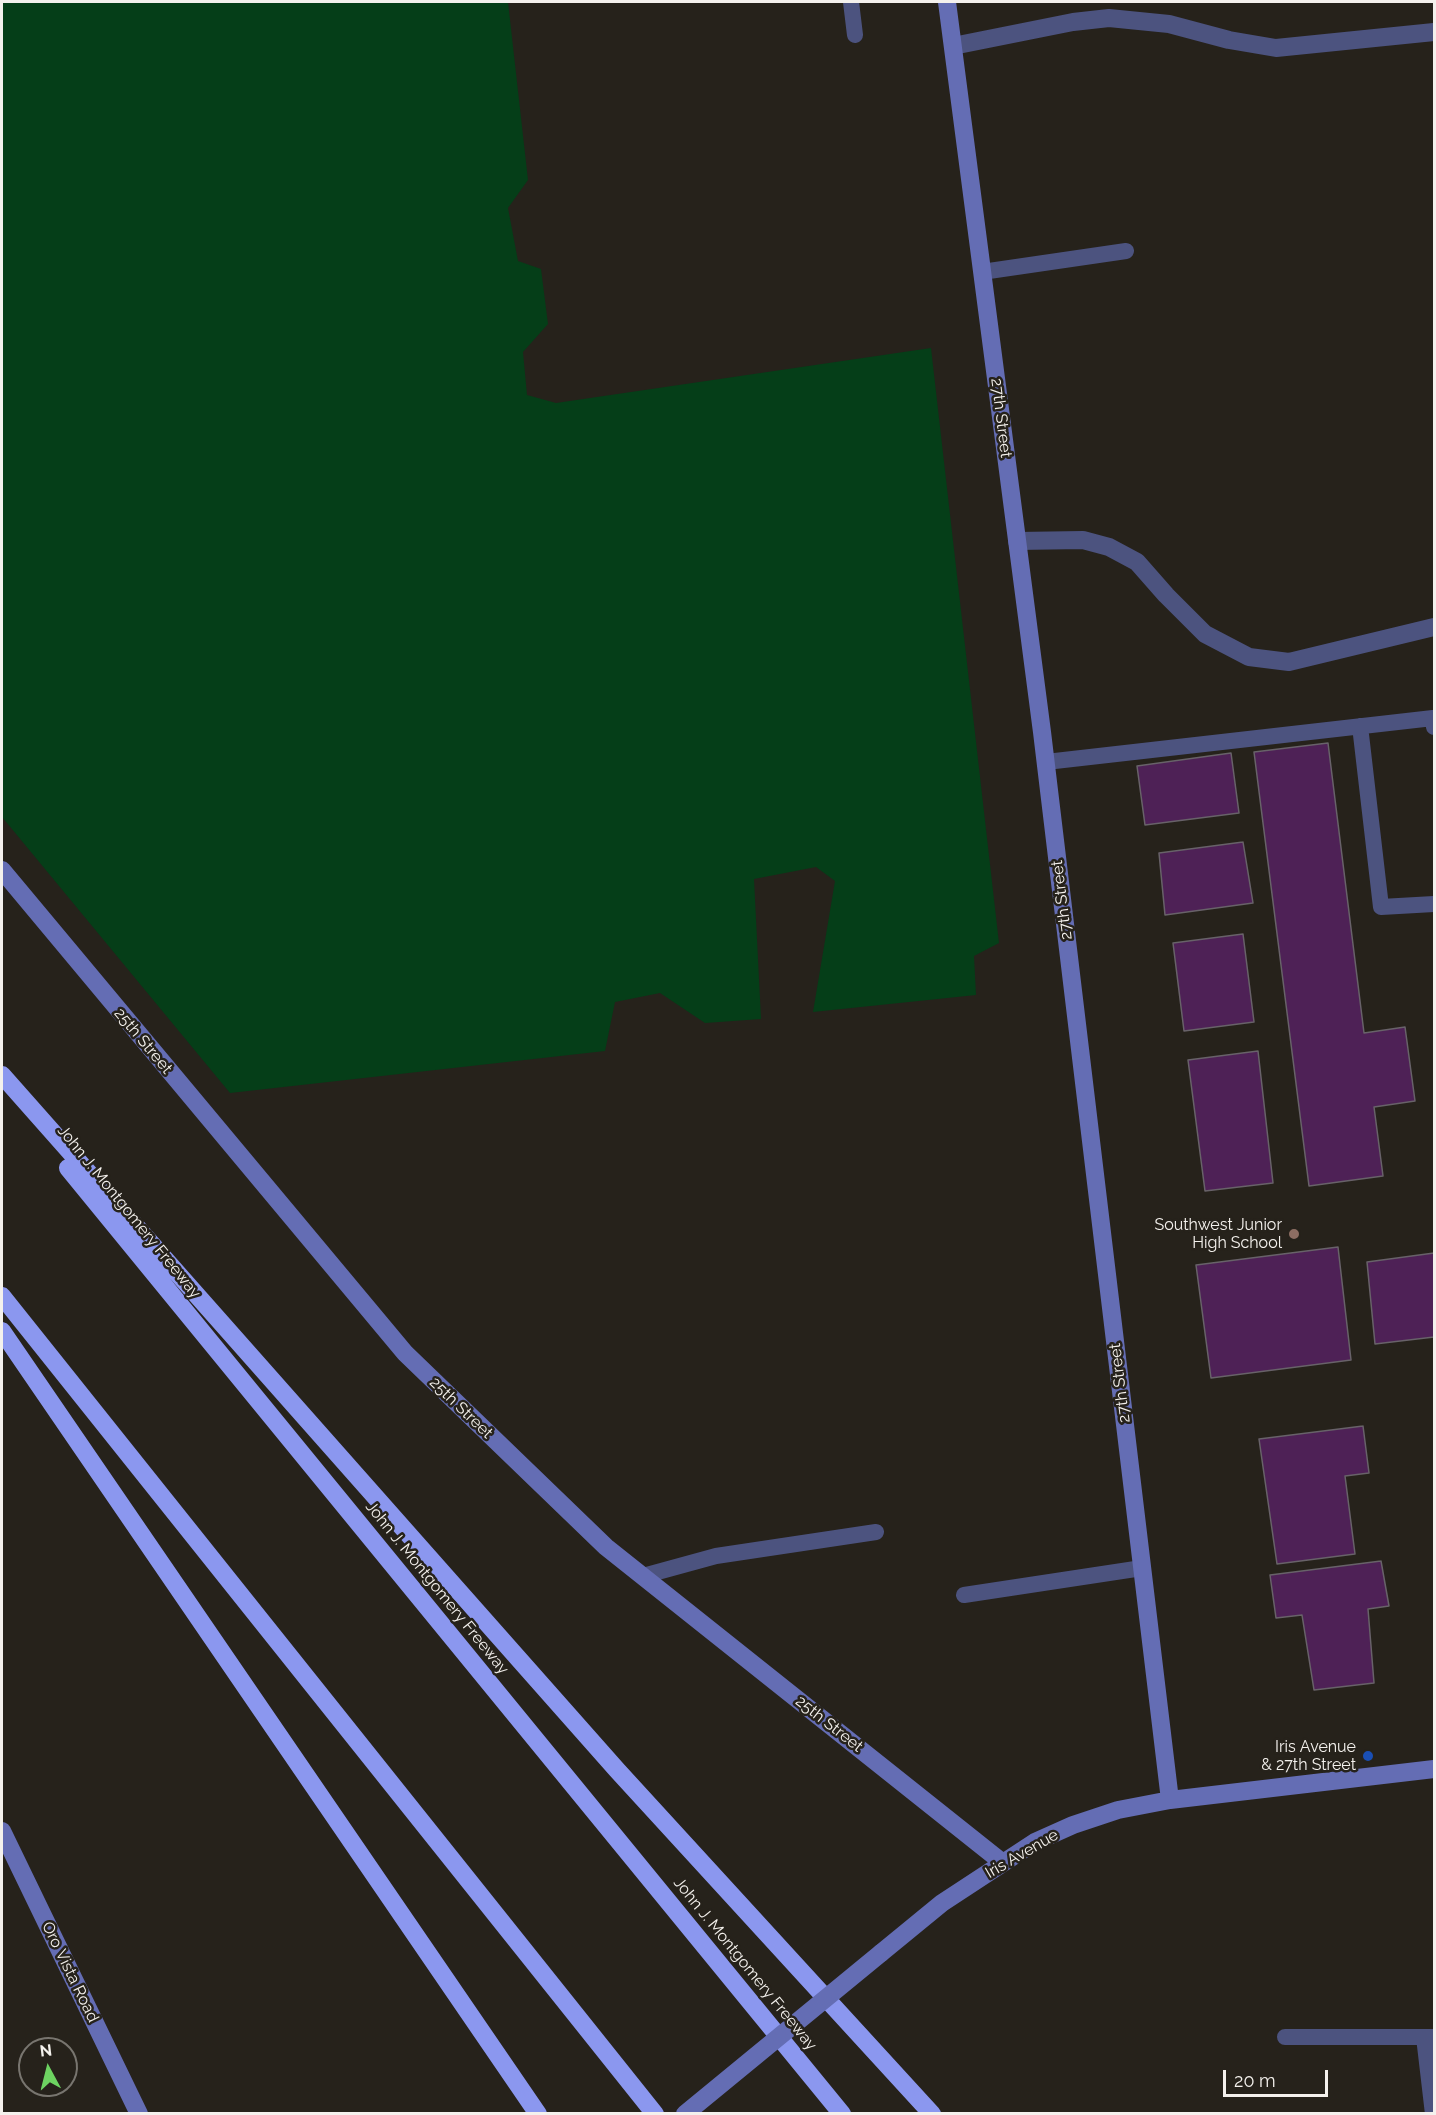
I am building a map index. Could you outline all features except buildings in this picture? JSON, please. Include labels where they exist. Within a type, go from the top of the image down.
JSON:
[{"type":"highway","points":[[2,1075],[601,1752],[932,2114]]},
{"type":"highway","name":"John J. Montgomery Freeway","points":[[2,1086],[842,2114]]},
{"type":"highway","points":[[2,1296],[655,2114]]},
{"type":"highway","points":[[2,1330],[538,2114]]},
{"type":"street","name":"27th Street","points":[[947,2],[1046,762],[1170,1800]]},
{"type":"street","points":[[953,46],[1073,22],[1109,18],[1169,24],[1229,40],[1275,48],[1434,32]]},
{"type":"street","points":[[1017,541],[1083,540],[1109,547],[1137,562],[1205,634],[1250,657],[1289,662],[1434,627]]},
{"type":"street","name":"25th Street","points":[[2,870],[405,1353],[606,1547],[1003,1863]]},
{"type":"street","name":"Iris Avenue","points":[[685,2114],[942,1903],[1035,1842],[1073,1825],[1118,1810],[1170,1800],[1434,1769]]},
{"type":"street","name":"Oro Vista Road","points":[[2,1831],[139,2114]]},
{"type":"lane","points":[[851,2],[855,35]]},
{"type":"lane","points":[[982,272],[1126,251]]},
{"type":"lane","points":[[1046,762],[1360,726],[1434,721]]},
{"type":"lane","points":[[1360,726],[1381,907],[1434,904]]},
{"type":"lane","points":[[643,1576],[716,1556],[876,1532]]},
{"type":"lane","points":[[964,1595],[1142,1568]]},
{"type":"lane","points":[[1285,2037],[1429,2037],[1433,2114]]},
{"type":"green space","points":[[2,2],[508,2],[528,180],[508,208],[518,261],[541,269],[548,324],[523,352],[527,395],[556,403],[931,348],[999,943],[974,956],[976,995],[813,1012],[835,881],[816,867],[754,879],[761,1019],[705,1023],[660,993],[615,1002],[605,1051],[230,1093],[2,817]]},
{"type":"place","name":"Southwest Junior High School","points":[[1294,1234]]},
{"type":"place","name":"Iris Avenue & 27th Street","points":[[1368,1756]]}]
